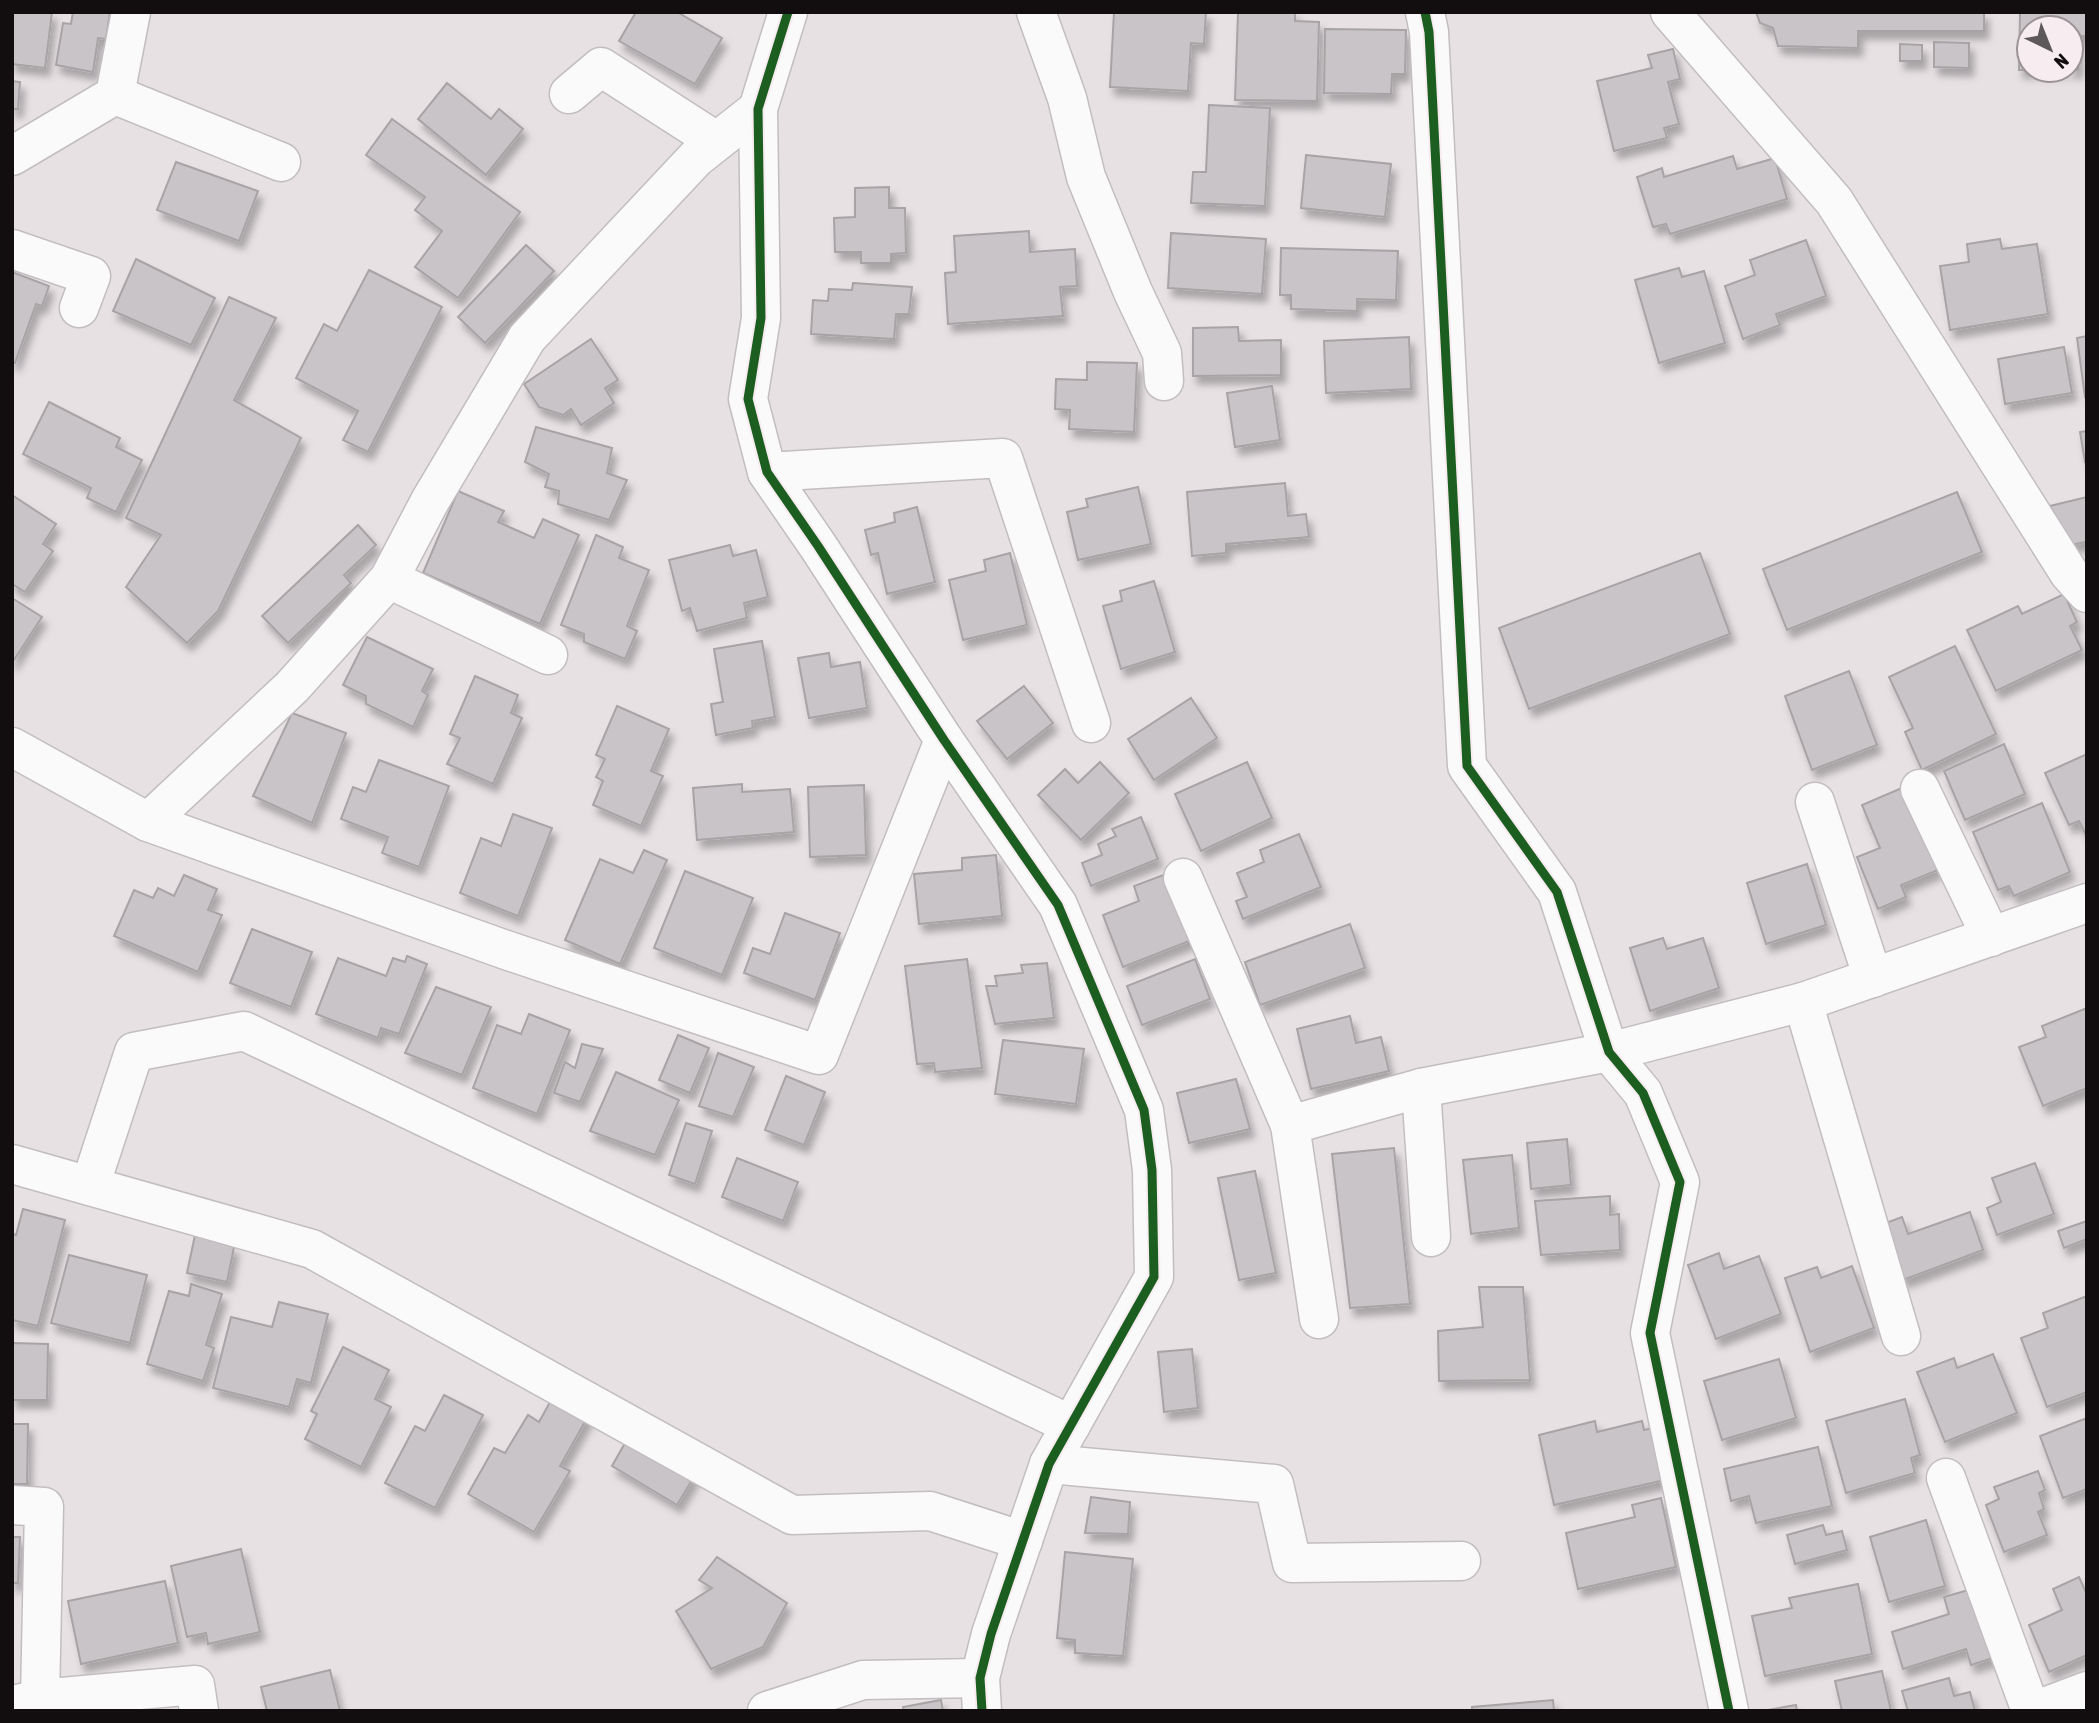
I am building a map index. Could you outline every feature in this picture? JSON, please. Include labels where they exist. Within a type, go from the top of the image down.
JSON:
[{"type":"street","points":[[12,156],[115,95],[131,12]]},
{"type":"street","points":[[767,1711],[863,1679],[981,1694],[991,1634],[1049,1464],[1154,1277],[1154,1208],[1144,1110],[1058,905],[944,740],[767,472],[748,399],[761,318],[758,109],[788,12]]},
{"type":"street","points":[[1036,12],[1067,98],[1086,177],[1133,292],[1162,353],[1164,381]]},
{"type":"street","points":[[1425,12],[1429,33],[1467,765],[1557,892],[1609,1052],[1643,1093],[1680,1182],[1650,1333],[1729,1711]]},
{"type":"street","points":[[1670,12],[1835,201],[2069,573],[2087,593]]},
{"type":"street","points":[[569,94],[601,67],[716,141]]},
{"type":"street","points":[[115,95],[281,162]]},
{"type":"street","points":[[148,822],[292,687],[389,579],[430,501],[527,338],[696,158],[758,109]]},
{"type":"street","points":[[12,249],[91,276],[79,308]]},
{"type":"street","points":[[767,472],[1003,458],[1091,723]]},
{"type":"street","points":[[389,579],[548,655]]},
{"type":"street","points":[[12,747],[148,822],[506,950],[819,1055],[944,740]]},
{"type":"street","points":[[1920,789],[1991,937]]},
{"type":"street","points":[[1815,802],[1874,978]]},
{"type":"street","points":[[1183,878],[1290,1125],[1320,1319]]},
{"type":"street","points":[[1290,1125],[1421,1088],[1609,1052],[1803,1002],[2087,903]]},
{"type":"street","points":[[1803,1002],[1901,1336]]},
{"type":"street","points":[[90,1186],[134,1052],[244,1031],[1071,1425]]},
{"type":"street","points":[[1421,1088],[1431,1237]]},
{"type":"street","points":[[12,1164],[312,1249],[792,1515],[930,1511],[1023,1541]]},
{"type":"street","points":[[1049,1464],[1274,1484],[1292,1563],[1461,1561]]},
{"type":"street","points":[[1946,1478],[2033,1711],[2087,1691]]},
{"type":"street","points":[[12,1505],[44,1507],[26,1702],[195,1685],[199,1711]]},
{"type":"building","points":[[12,12],[52,12],[45,68],[12,64]]},
{"type":"building","points":[[73,12],[110,12],[106,39],[98,38],[93,72],[56,65],[63,23],[71,24]]},
{"type":"building","points":[[636,12],[677,12],[722,38],[695,84],[619,41]]},
{"type":"building","points":[[1114,12],[1206,12],[1204,44],[1191,43],[1188,91],[1110,87]]},
{"type":"building","points":[[1295,12],[1295,21],[1319,22],[1317,101],[1235,100],[1238,13]]},
{"type":"building","points":[[1756,12],[1984,12],[1984,31],[1858,31],[1858,48],[1778,46],[1773,28],[1760,23]]},
{"type":"building","points":[[2020,12],[2087,12],[2087,36],[2085,14]]},
{"type":"building","points":[[1325,29],[1406,30],[1405,74],[1392,74],[1391,94],[1324,93]]},
{"type":"building","points":[[1934,42],[1969,43],[1969,68],[1934,67]]},
{"type":"building","points":[[1900,44],[1922,45],[1922,61],[1900,61]]},
{"type":"building","points":[[1673,49],[1680,79],[1668,82],[1679,124],[1664,128],[1667,138],[1614,151],[1597,81],[1652,68],[1648,55]]},
{"type":"building","points":[[12,81],[20,82],[18,109],[12,109]]},
{"type":"building","points":[[447,83],[491,119],[499,109],[523,129],[486,175],[418,119]]},
{"type":"building","points":[[1209,105],[1270,108],[1265,206],[1191,203],[1193,172],[1206,172]]},
{"type":"building","points":[[392,119],[520,212],[458,298],[415,267],[442,231],[415,210],[425,197],[366,155]]},
{"type":"building","points":[[1306,155],[1391,164],[1385,217],[1301,208]]},
{"type":"building","points":[[1733,156],[1737,169],[1775,158],[1787,199],[1670,234],[1666,224],[1653,227],[1637,177],[1662,168],[1664,177]]},
{"type":"building","points":[[176,162],[258,191],[239,241],[157,210]]},
{"type":"building","points":[[889,187],[889,208],[905,208],[906,253],[891,254],[891,263],[861,263],[861,252],[835,252],[834,218],[855,217],[855,188]]},
{"type":"building","points":[[1029,231],[1030,252],[1075,249],[1077,286],[1060,287],[1063,316],[948,324],[945,273],[956,272],[954,236]]},
{"type":"building","points":[[1171,233],[1266,239],[1262,294],[1168,288]]},
{"type":"building","points":[[2000,239],[2002,249],[2037,244],[2048,314],[1950,330],[1940,266],[1969,262],[1967,244]]},
{"type":"building","points":[[1806,240],[1826,296],[1776,314],[1780,325],[1743,339],[1725,286],[1755,275],[1750,260]]},
{"type":"building","points":[[526,245],[554,271],[485,343],[458,317]]},
{"type":"building","points":[[1281,248],[1398,251],[1396,300],[1357,299],[1357,311],[1291,309],[1291,295],[1280,295]]},
{"type":"building","points":[[136,259],[215,298],[191,345],[113,311]]},
{"type":"building","points":[[1679,268],[1682,277],[1704,271],[1725,343],[1659,363],[1635,280]]},
{"type":"building","points":[[369,270],[442,307],[368,452],[343,440],[358,411],[296,378],[324,324],[337,331]]},
{"type":"building","points":[[12,272],[49,286],[42,306],[36,304],[15,363],[12,362]]},
{"type":"building","points":[[853,283],[912,287],[909,314],[896,314],[894,339],[811,334],[813,300],[828,301],[829,289],[852,290]]},
{"type":"building","points":[[229,297],[276,318],[234,400],[301,438],[218,611],[187,643],[126,587],[161,535],[126,518]]},
{"type":"building","points":[[1238,327],[1239,341],[1281,340],[1281,375],[1193,376],[1193,328]]},
{"type":"building","points":[[2087,336],[2087,397],[2085,397],[2077,338]]},
{"type":"building","points":[[1409,337],[1411,389],[1326,393],[1324,341]]},
{"type":"building","points":[[591,339],[618,380],[605,388],[614,403],[581,425],[571,409],[563,415],[539,407],[524,384]]},
{"type":"building","points":[[2064,347],[2072,393],[2005,404],[1998,359]]},
{"type":"building","points":[[1087,362],[1137,363],[1134,432],[1069,429],[1070,410],[1055,409],[1056,379],[1087,380]]},
{"type":"building","points":[[1272,386],[1280,440],[1235,447],[1227,393]]},
{"type":"building","points":[[49,402],[120,438],[116,447],[142,460],[116,512],[87,498],[91,488],[23,454]]},
{"type":"building","points":[[536,427],[612,448],[607,473],[627,480],[609,520],[558,504],[559,491],[545,487],[549,474],[525,462]]},
{"type":"building","points":[[2087,431],[2087,461],[2085,462],[2080,432]]},
{"type":"building","points":[[1285,483],[1288,516],[1306,514],[1309,537],[1226,544],[1226,553],[1192,556],[1187,492]]},
{"type":"building","points":[[1138,487],[1151,544],[1078,560],[1067,512],[1088,507],[1086,499]]},
{"type":"building","points":[[458,491],[504,511],[498,522],[534,538],[543,519],[579,535],[540,624],[423,573]]},
{"type":"building","points":[[1957,492],[1982,552],[1787,630],[1763,569]]},
{"type":"building","points":[[12,495],[56,524],[43,544],[53,551],[25,592],[12,584]]},
{"type":"building","points":[[2087,497],[2087,548],[2085,542],[2072,545],[2050,506]]},
{"type":"building","points":[[917,507],[935,582],[887,594],[878,553],[871,555],[865,530],[895,522],[894,513]]},
{"type":"building","points":[[358,525],[376,545],[344,575],[351,583],[288,643],[262,616]]},
{"type":"building","points":[[596,535],[623,547],[619,558],[649,570],[627,626],[637,631],[625,659],[584,642],[584,634],[561,625]]},
{"type":"building","points":[[730,545],[733,556],[756,550],[768,597],[744,603],[747,618],[697,631],[690,608],[682,611],[669,560]]},
{"type":"building","points":[[1010,553],[1027,625],[963,640],[949,580],[986,571],[984,560]]},
{"type":"building","points":[[1700,553],[1730,634],[1529,709],[1499,628]]},
{"type":"building","points":[[1154,581],[1175,652],[1121,669],[1103,606],[1122,601],[1120,591]]},
{"type":"building","points":[[2064,594],[2077,622],[2070,626],[2082,650],[1996,691],[1967,630],[2018,606],[2022,614]]},
{"type":"building","points":[[12,598],[42,617],[12,663]]},
{"type":"building","points":[[367,637],[433,669],[422,691],[428,695],[413,727],[366,704],[366,696],[343,685]]},
{"type":"building","points":[[762,641],[775,717],[752,721],[753,728],[716,735],[711,704],[723,702],[714,649]]},
{"type":"building","points":[[1955,646],[1996,734],[1922,770],[1905,732],[1913,728],[1889,677]]},
{"type":"building","points":[[829,653],[831,667],[860,662],[867,708],[809,718],[798,658]]},
{"type":"building","points":[[1849,671],[1877,745],[1812,770],[1785,696]]},
{"type":"building","points":[[475,676],[518,695],[511,713],[522,718],[493,784],[447,764],[460,738],[450,734]]},
{"type":"building","points":[[1024,686],[1053,723],[1007,759],[977,721]]},
{"type":"building","points":[[1191,698],[1217,738],[1154,780],[1128,739]]},
{"type":"building","points":[[617,706],[669,729],[651,771],[663,776],[641,826],[593,805],[603,781],[596,777],[605,759],[596,755]]},
{"type":"building","points":[[292,713],[346,733],[312,823],[253,796]]},
{"type":"building","points":[[2004,744],[2025,794],[1965,820],[1944,771]]},
{"type":"building","points":[[2087,754],[2087,837],[2079,821],[2069,825],[2045,773]]},
{"type":"building","points":[[379,760],[449,786],[419,867],[382,853],[388,837],[341,819],[353,787],[366,792]]},
{"type":"building","points":[[1100,762],[1129,793],[1081,840],[1038,795],[1065,769],[1078,783]]},
{"type":"building","points":[[1247,762],[1272,818],[1201,851],[1175,794]]},
{"type":"building","points":[[742,784],[742,792],[790,789],[794,832],[697,840],[693,788]]},
{"type":"building","points":[[864,785],[866,855],[810,857],[808,787]]},
{"type":"building","points":[[1904,787],[1938,870],[1901,885],[1906,897],[1878,909],[1857,857],[1880,848],[1862,805]]},
{"type":"building","points":[[2042,803],[2070,872],[2014,896],[2009,886],[1998,890],[1973,832]]},
{"type":"building","points":[[513,814],[552,828],[518,916],[460,893],[481,838],[501,846]]},
{"type":"building","points":[[1141,817],[1158,859],[1091,886],[1082,863],[1102,855],[1098,844],[1116,836],[1112,829]]},
{"type":"building","points":[[1299,834],[1321,887],[1243,919],[1236,901],[1247,897],[1237,873],[1264,862],[1260,850]]},
{"type":"building","points":[[644,850],[667,860],[620,964],[565,940],[600,859],[633,873]]},
{"type":"building","points":[[996,855],[1002,916],[919,924],[914,874],[962,870],[962,858]]},
{"type":"building","points":[[1807,864],[1826,925],[1766,944],[1747,883]]},
{"type":"building","points":[[685,871],[753,898],[722,975],[654,948]]},
{"type":"building","points":[[1166,874],[1192,940],[1123,967],[1103,915],[1139,901],[1134,886]]},
{"type":"building","points":[[184,875],[217,889],[208,910],[222,915],[198,972],[114,936],[134,890],[153,898],[158,888],[174,896]]},
{"type":"building","points":[[785,913],[840,933],[815,1000],[744,973],[753,948],[770,954]]},
{"type":"building","points":[[1350,924],[1365,968],[1260,1005],[1245,962]]},
{"type":"building","points":[[252,929],[312,952],[291,1007],[230,983]]},
{"type":"building","points":[[1663,938],[1667,949],[1703,938],[1719,988],[1650,1011],[1630,948]]},
{"type":"building","points":[[407,956],[427,964],[399,1034],[381,1028],[378,1038],[316,1014],[338,958],[386,976],[393,958],[405,962]]},
{"type":"building","points":[[967,959],[982,1068],[935,1072],[934,1063],[917,1064],[905,966]]},
{"type":"building","points":[[1195,959],[1210,999],[1142,1025],[1127,986]]},
{"type":"building","points":[[1047,963],[1054,1018],[995,1024],[986,986],[997,986],[995,976],[1023,973],[1021,965]]},
{"type":"building","points":[[436,987],[491,1007],[462,1075],[405,1053]]},
{"type":"building","points":[[2087,1008],[2087,1088],[2043,1106],[2019,1047],[2046,1037],[2042,1026]]},
{"type":"building","points":[[529,1014],[570,1030],[537,1114],[473,1088],[497,1025],[521,1034]]},
{"type":"building","points":[[1350,1016],[1356,1043],[1381,1037],[1389,1071],[1311,1089],[1297,1029]]},
{"type":"building","points":[[678,1035],[709,1048],[690,1093],[659,1080]]},
{"type":"building","points":[[1003,1040],[1084,1049],[1076,1104],[995,1094]]},
{"type":"building","points":[[582,1044],[603,1049],[580,1102],[554,1093],[565,1062],[575,1068]]},
{"type":"building","points":[[718,1053],[754,1067],[733,1117],[699,1106]]},
{"type":"building","points":[[616,1072],[679,1100],[655,1155],[590,1131]]},
{"type":"building","points":[[786,1076],[825,1092],[804,1145],[765,1130]]},
{"type":"building","points":[[1236,1079],[1250,1129],[1189,1143],[1177,1093]]},
{"type":"building","points":[[686,1123],[712,1131],[695,1184],[669,1175]]},
{"type":"building","points":[[1567,1139],[1571,1185],[1531,1189],[1527,1143]]},
{"type":"building","points":[[1394,1148],[1410,1304],[1350,1308],[1332,1154]]},
{"type":"building","points":[[1512,1155],[1519,1228],[1471,1234],[1463,1160]]},
{"type":"building","points":[[737,1158],[798,1182],[783,1221],[722,1197]]},
{"type":"building","points":[[2035,1163],[2054,1214],[1997,1235],[1987,1208],[2001,1202],[1992,1178]]},
{"type":"building","points":[[1255,1171],[1276,1273],[1239,1280],[1218,1178]]},
{"type":"building","points":[[1610,1196],[1610,1215],[1619,1214],[1620,1250],[1541,1255],[1535,1201]]},
{"type":"building","points":[[23,1209],[65,1220],[38,1326],[12,1320],[12,1234],[16,1235]]},
{"type":"building","points":[[1970,1212],[1983,1250],[1903,1280],[1883,1224],[1902,1217],[1908,1234]]},
{"type":"building","points":[[2087,1221],[2087,1239],[2064,1248],[2058,1231]]},
{"type":"building","points":[[195,1235],[234,1247],[227,1282],[187,1273]]},
{"type":"building","points":[[1719,1253],[1724,1269],[1759,1256],[1781,1314],[1716,1339],[1688,1265]]},
{"type":"building","points":[[69,1255],[147,1275],[130,1343],[51,1323]]},
{"type":"building","points":[[1852,1266],[1874,1328],[1810,1352],[1785,1278],[1817,1267],[1821,1278]]},
{"type":"building","points":[[191,1284],[222,1294],[206,1345],[214,1348],[203,1381],[147,1364],[169,1291],[189,1296]]},
{"type":"building","points":[[1479,1287],[1523,1287],[1530,1380],[1439,1381],[1438,1331],[1483,1327]]},
{"type":"building","points":[[2087,1296],[2087,1392],[2047,1407],[2021,1338],[2048,1328],[2043,1313]]},
{"type":"building","points":[[279,1302],[328,1314],[311,1383],[297,1379],[289,1407],[213,1388],[231,1317],[272,1327]]},
{"type":"building","points":[[12,1343],[48,1344],[47,1400],[12,1400]]},
{"type":"building","points":[[343,1347],[389,1370],[375,1399],[391,1407],[361,1467],[305,1439],[317,1414],[311,1411]]},
{"type":"building","points":[[1192,1349],[1198,1408],[1164,1412],[1158,1352]]},
{"type":"building","points":[[1993,1354],[2017,1413],[1945,1442],[1917,1372],[1954,1358],[1957,1368]]},
{"type":"building","points":[[1779,1359],[1796,1418],[1722,1440],[1704,1381]]},
{"type":"building","points":[[556,1391],[591,1411],[560,1466],[570,1471],[534,1532],[468,1494],[494,1448],[505,1453],[528,1415],[539,1422]]},
{"type":"building","points":[[444,1395],[483,1415],[435,1508],[385,1483],[415,1426],[425,1431]]},
{"type":"building","points":[[1905,1399],[1920,1455],[1911,1458],[1915,1473],[1846,1493],[1826,1421]]},
{"type":"building","points":[[2087,1418],[2087,1489],[2063,1498],[2040,1436]]},
{"type":"building","points":[[1595,1421],[1597,1432],[1642,1421],[1644,1430],[1654,1428],[1665,1480],[1554,1505],[1539,1435]]},
{"type":"building","points":[[12,1424],[28,1424],[27,1484],[12,1484]]},
{"type":"building","points":[[629,1436],[695,1475],[677,1505],[612,1466]]},
{"type":"building","points":[[1818,1447],[1832,1506],[1756,1523],[1749,1496],[1731,1501],[1724,1469]]},
{"type":"building","points":[[2038,1471],[2045,1490],[2039,1493],[2044,1509],[2038,1512],[2047,1535],[2004,1552],[1986,1505],[1999,1499],[1994,1487]]},
{"type":"building","points":[[1091,1497],[1130,1502],[1128,1534],[1085,1533]]},
{"type":"building","points":[[1661,1498],[1676,1567],[1578,1589],[1566,1533],[1635,1517],[1632,1505]]},
{"type":"building","points":[[1926,1520],[1945,1586],[1889,1602],[1870,1537]]},
{"type":"building","points":[[1823,1525],[1826,1535],[1842,1531],[1847,1550],[1795,1564],[1787,1535]]},
{"type":"building","points":[[12,1537],[20,1537],[18,1583],[12,1583]]},
{"type":"building","points":[[241,1549],[260,1632],[208,1644],[206,1633],[187,1637],[171,1566]]},
{"type":"building","points":[[1065,1552],[1133,1559],[1123,1656],[1075,1653],[1075,1640],[1057,1638]]},
{"type":"building","points":[[717,1557],[787,1603],[763,1647],[711,1669],[676,1611],[712,1588],[699,1580]]},
{"type":"building","points":[[2079,1577],[2087,1595],[2087,1655],[2049,1672],[2029,1625],[2062,1610],[2053,1589]]},
{"type":"building","points":[[165,1581],[178,1643],[81,1664],[68,1601]]},
{"type":"building","points":[[1858,1584],[1872,1654],[1765,1676],[1752,1616],[1792,1608],[1789,1598]]},
{"type":"building","points":[[1972,1589],[1993,1658],[1971,1665],[1966,1649],[1903,1669],[1892,1632],[1949,1614],[1944,1597]]},
{"type":"building","points":[[330,1670],[340,1711],[267,1711],[261,1687]]},
{"type":"building","points":[[1882,1671],[1891,1711],[1842,1711],[1835,1681]]},
{"type":"building","points":[[1949,1678],[1954,1696],[1970,1692],[1975,1711],[1908,1711],[1902,1691]]},
{"type":"building","points":[[941,1700],[943,1711],[904,1711],[903,1707]]},
{"type":"building","points":[[1553,1700],[1554,1711],[1472,1711],[1472,1707]]},
{"type":"building","points":[[1796,1705],[1797,1711],[1762,1711]]},
{"type":"cycle path","points":[[788,12],[758,109],[761,318],[748,399],[767,472],[944,740],[1058,905],[1144,1110],[1152,1170],[1154,1277],[1049,1464],[991,1634],[980,1678],[982,1711]]},
{"type":"cycle path","points":[[1425,12],[1429,32],[1467,766],[1557,892],[1609,1052],[1643,1093],[1680,1182],[1650,1333],[1729,1711]]}]
